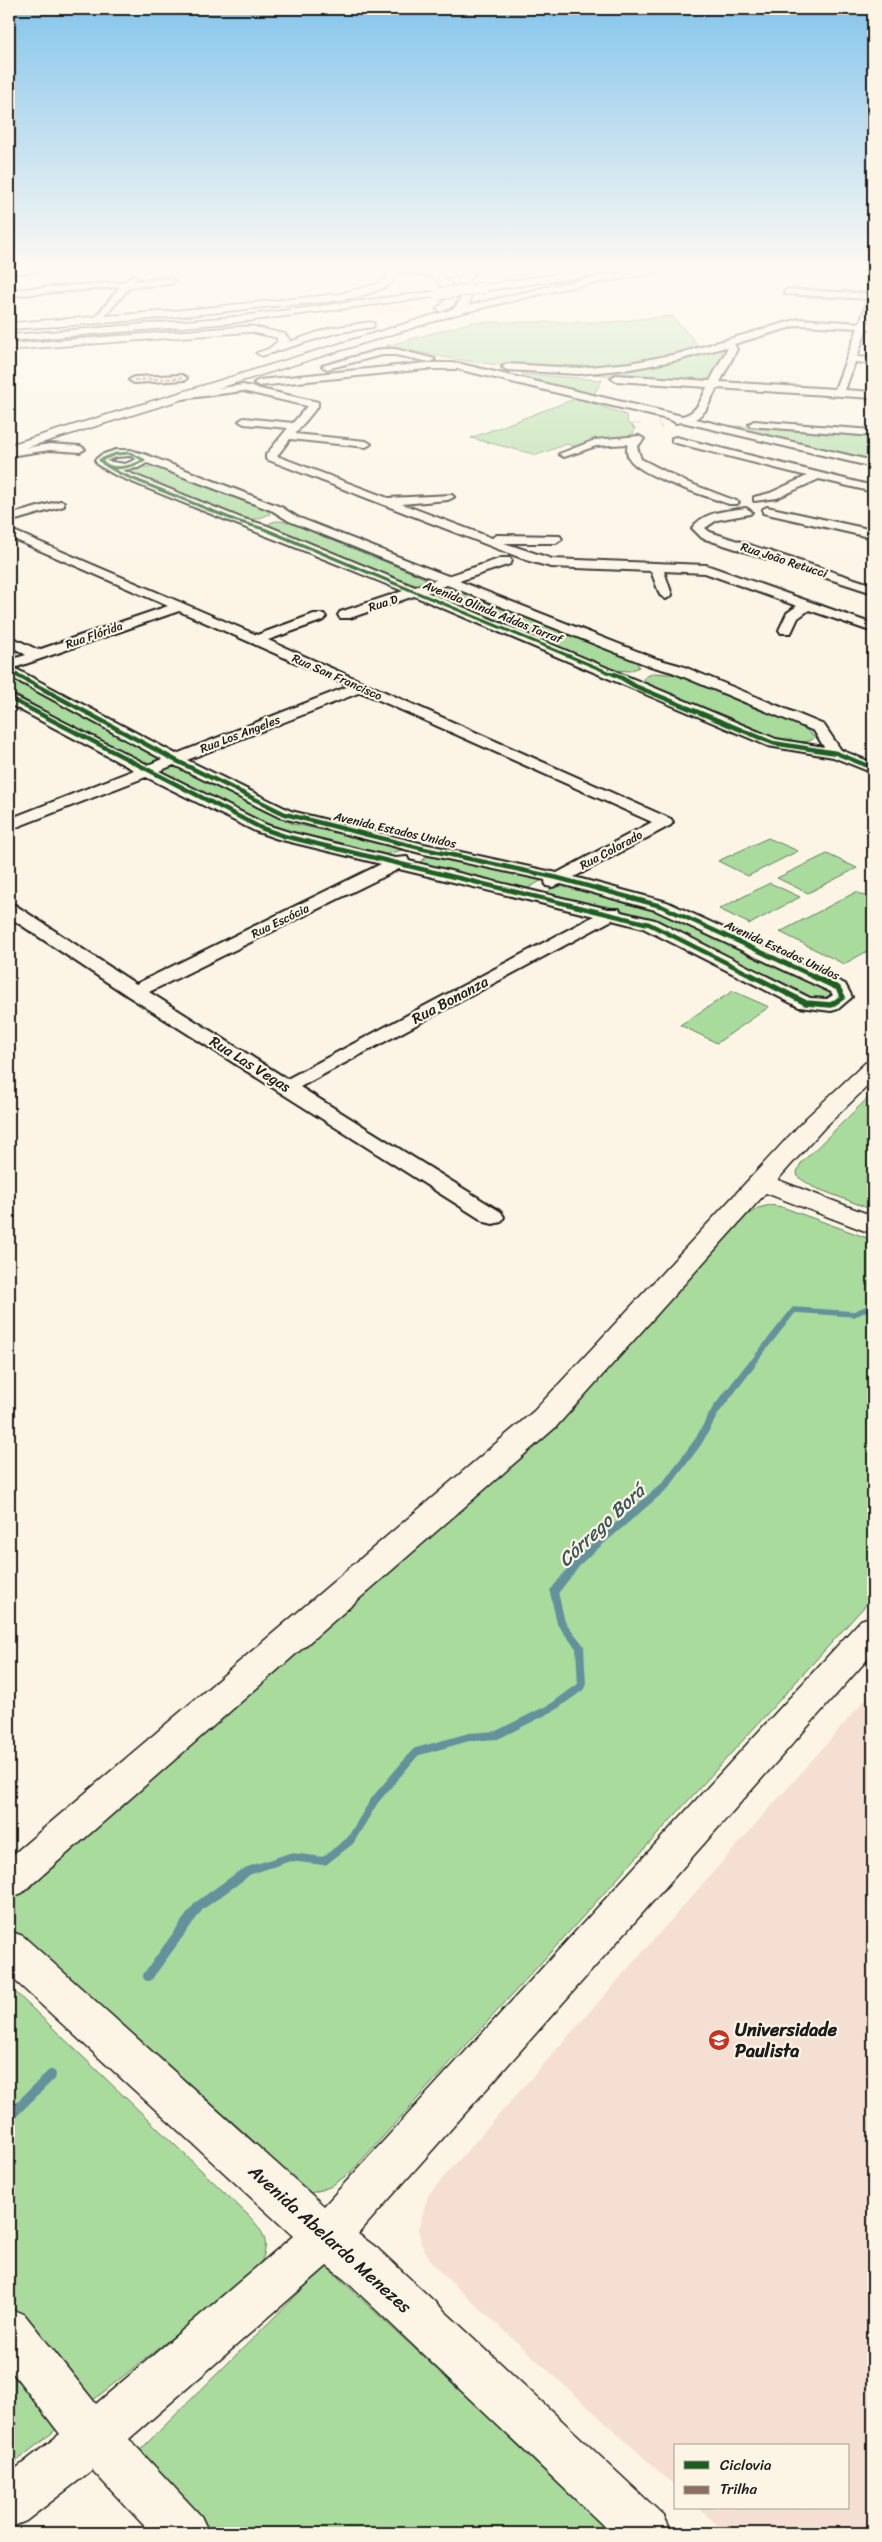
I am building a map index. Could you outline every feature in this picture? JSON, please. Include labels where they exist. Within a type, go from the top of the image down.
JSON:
[{"type":"main road","points":[[150,394],[149,390],[152,388]]},
{"type":"main road","points":[[9,449],[210,388]]},
{"type":"main road","points":[[9,439],[120,406],[150,394],[178,397]]},
{"type":"main road","points":[[9,1881],[545,1419],[815,1123],[873,1068]]},
{"type":"main road","points":[[762,1182],[873,1226]]},
{"type":"main road","points":[[9,2504],[95,2437],[326,2238],[873,1630]]},
{"type":"main road","name":"Avenida Abelardo Menezes","points":[[9,1949],[326,2238],[361,2264],[647,2533]]},
{"type":"main road","points":[[9,2331],[66,2405],[184,2533]]},
{"type":"street","points":[[178,397],[200,395],[232,388],[255,388],[270,389],[284,396],[314,404],[270,457],[385,502],[551,563],[706,568],[873,628]]},
{"type":"street","points":[[245,388],[278,388]]},
{"type":"street","points":[[553,388],[873,464]]},
{"type":"street","points":[[661,425],[683,419],[700,411],[713,388]]},
{"type":"street","points":[[771,388],[873,395]]},
{"type":"street","points":[[839,392],[841,388]]},
{"type":"street","points":[[633,407],[636,423]]},
{"type":"street","points":[[700,411],[701,418],[733,423],[873,433]]},
{"type":"street","points":[[244,421],[296,426]]},
{"type":"street","points":[[733,423],[708,424],[675,434],[873,489]]},
{"type":"street","points":[[288,436],[366,444]]},
{"type":"street","points":[[564,454],[595,443],[639,439],[632,446],[631,451],[637,461],[680,483],[790,516],[873,534]]},
{"type":"street","points":[[26,443],[47,447]]},
{"type":"street","points":[[9,453],[47,447],[84,447]]},
{"type":"street","name":"Avenida Olinda Addas Tarraf","points":[[836,753],[819,728],[448,581],[285,515],[277,509],[143,457],[144,460],[134,466],[107,466],[626,680],[773,743],[836,753],[873,768]]},
{"type":"street","points":[[751,504],[818,475]]},
{"type":"street","points":[[385,502],[448,496]]},
{"type":"street","points":[[9,519],[60,504]]},
{"type":"street","name":"Rua João Retucci","points":[[751,504],[702,523],[698,528],[706,535],[873,589]]},
{"type":"street","points":[[252,525],[285,515]]},
{"type":"street","name":"Rua San Francisco","points":[[9,533],[180,606],[666,822]]},
{"type":"street","points":[[487,540],[556,539]]},
{"type":"street","name":"Rua D","points":[[346,615],[506,562]]},
{"type":"street","points":[[656,567],[666,595]]},
{"type":"street","points":[[786,630],[792,616],[808,604]]},
{"type":"street","name":"Rua Flórida","points":[[9,665],[180,606]]},
{"type":"street","points":[[256,640],[319,618]]},
{"type":"street","points":[[9,640],[37,655]]},
{"type":"street","points":[[626,680],[666,666]]},
{"type":"street","name":"Avenida Estados Unidos","points":[[9,671],[174,760],[285,814],[424,849],[558,878],[661,906],[838,988],[843,997],[831,1005],[806,1003],[649,924],[613,913],[397,864],[284,836],[261,828],[147,771],[9,698]]},
{"type":"street","name":"Rua Los Angeles","points":[[9,825],[360,687]]},
{"type":"street","name":"Rua Colorado","points":[[532,895],[558,878],[666,822]]},
{"type":"street","name":"Rua Escócia","points":[[135,992],[424,849]]},
{"type":"street","name":"Rua Bonanza","points":[[286,1087],[613,913]]},
{"type":"street","name":"Rua Las Vegas","points":[[12,914],[493,1217]]},
{"type":"shaded area","name":"Universidade Paulista","points":[[873,1691],[873,2533],[726,2533],[700,2510],[850,2510],[850,2444],[674,2444],[674,2485],[432,2263],[421,2244],[419,2228],[428,2195]]},
{"type":"green space","points":[[556,388],[598,388],[593,396]]},
{"type":"green space","points":[[577,398],[626,415],[628,424],[633,425],[632,427],[635,428],[632,437],[596,440],[577,447],[567,444],[537,455],[471,438]]},
{"type":"green space","points":[[721,425],[873,437],[873,460]]},
{"type":"green space","points":[[142,467],[165,468],[267,510],[270,514],[257,519],[241,519],[131,474],[131,471]]},
{"type":"green space","points":[[276,521],[289,522],[427,579],[418,584],[405,584],[268,527],[270,523]]},
{"type":"green space","points":[[446,589],[458,590],[636,661],[639,667],[630,671],[613,670],[435,595],[436,592]]},
{"type":"green space","points":[[654,673],[680,675],[799,724],[815,737],[804,742],[785,740],[760,733],[704,712],[643,684],[645,677]]},
{"type":"green space","points":[[9,678],[169,760],[148,768],[9,691]]},
{"type":"green space","points":[[174,763],[293,824],[409,848],[384,855],[279,830],[160,770]]},
{"type":"green space","points":[[768,838],[798,851],[748,876],[718,861]]},
{"type":"green space","points":[[433,853],[544,879],[523,891],[417,864]]},
{"type":"green space","points":[[827,854],[857,868],[808,893],[777,878]]},
{"type":"green space","points":[[558,882],[658,909],[832,989],[832,993],[825,998],[812,997],[662,923],[611,907],[545,895]]},
{"type":"green space","points":[[770,883],[800,897],[750,924],[719,909]]},
{"type":"green space","points":[[856,892],[873,900],[873,948],[844,964],[780,932]]},
{"type":"green space","points":[[733,991],[769,1007],[717,1043],[680,1025]]},
{"type":"green space","points":[[873,1093],[873,1210],[813,1187],[798,1177],[797,1172],[801,1163]]},
{"type":"green space","points":[[770,1205],[782,1207],[873,1240],[873,1597],[351,2172],[330,2187],[308,2194],[16,1935],[8,1912],[12,1895],[530,1448],[624,1352],[747,1215],[758,1208]]},
{"type":"green space","points":[[9,1986],[248,2215],[263,2235],[265,2247],[257,2270],[9,2467]]},
{"type":"green space","points":[[326,2266],[612,2533],[204,2533],[132,2458]]},
{"type":"waterway","name":"Córrego Borá","points":[[750,1366],[794,1310],[854,1314],[873,1306]]},
{"type":"waterway","name":"Córrego Borá","points":[[240,1877],[248,1871],[290,1857],[324,1861],[350,1841],[375,1800],[416,1752],[469,1737],[497,1735],[553,1707],[582,1686],[580,1647],[561,1623],[554,1592],[580,1559],[666,1485],[698,1442],[716,1410],[751,1365]]},
{"type":"waterway","name":"Córrego Borá","points":[[148,1976],[199,1906],[242,1875]]},
{"type":"waterway","name":"Córrego Borá","points":[[9,2117],[51,2075]]},
{"type":"cycle path","points":[[107,466],[125,467],[134,466],[144,460],[136,454],[116,454],[100,460],[102,463],[119,473],[237,521],[264,529],[616,675],[635,686],[773,743],[836,753],[873,768]]},
{"type":"cycle path","points":[[9,671],[175,760],[285,814],[424,849],[558,878],[661,906],[838,988],[843,997],[831,1005],[806,1003],[649,924],[284,836],[261,828],[147,771],[9,698]]},
{"type":"place","name":"Universidade Paulista","points":[[719,2040]]}]
